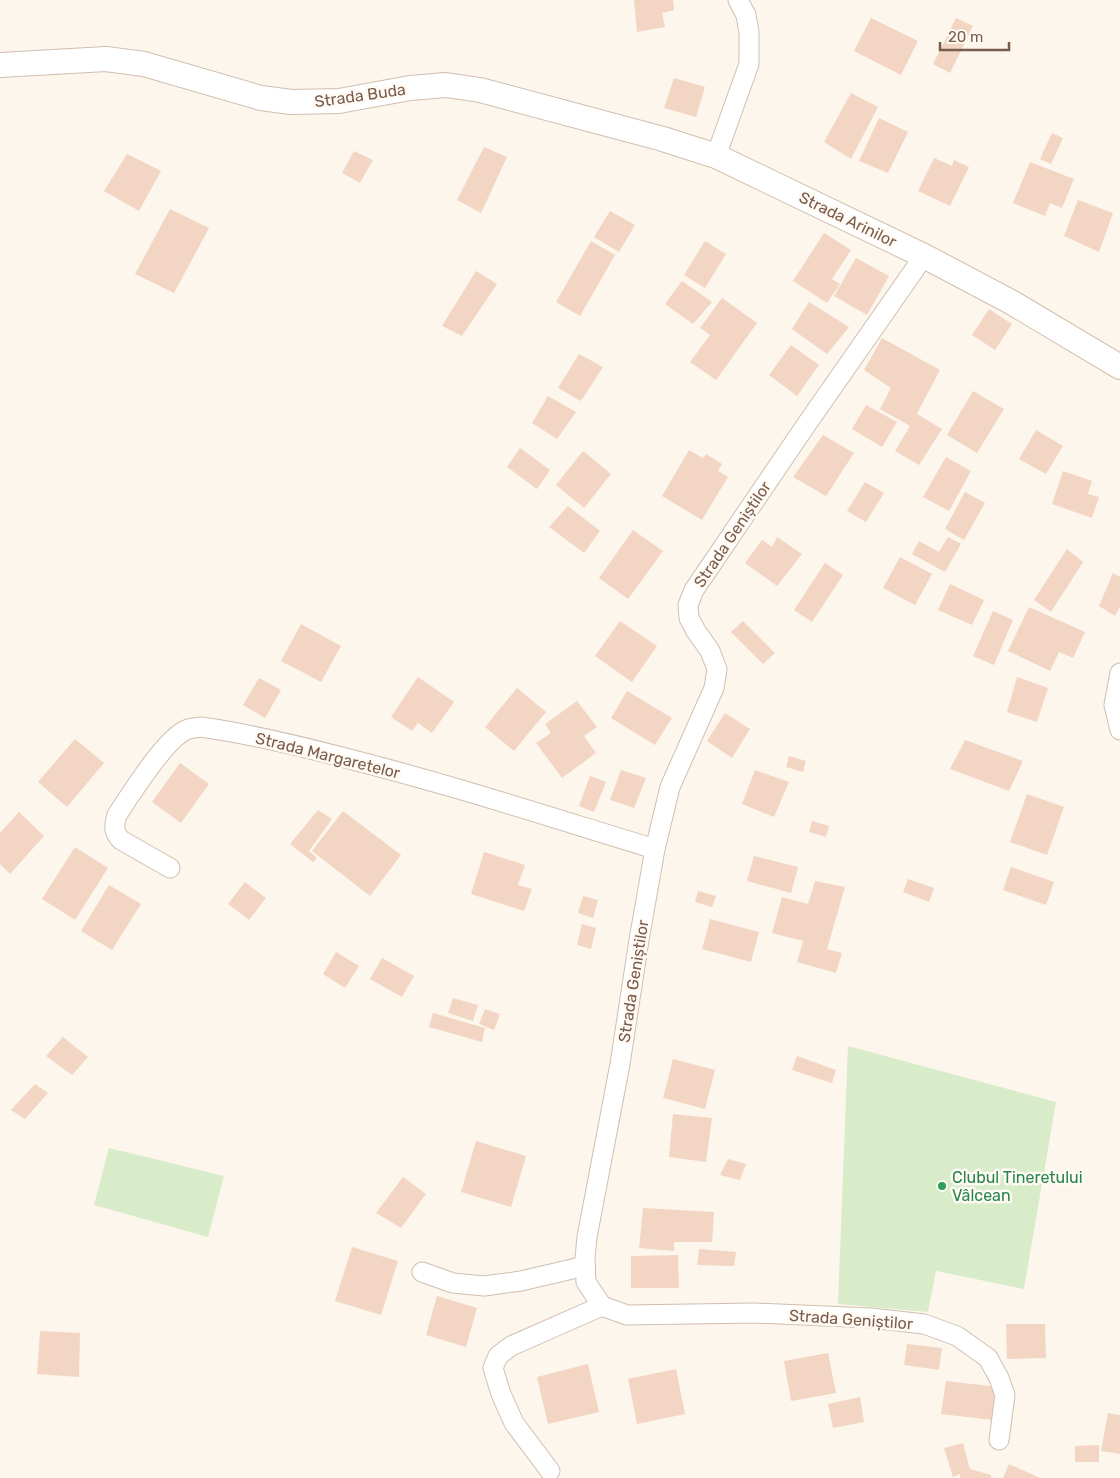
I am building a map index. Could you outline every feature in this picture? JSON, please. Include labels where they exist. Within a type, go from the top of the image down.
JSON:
[{"type":"street","points":[[716,156],[749,64],[750,32],[746,15],[738,0]]},
{"type":"street","name":"Strada Buda","points":[[0,65],[106,60],[144,64],[261,98],[291,102],[340,101],[410,88],[446,85],[480,90],[663,139],[716,156]]},
{"type":"street","name":"Strada Arinilor","points":[[716,156],[924,256],[1011,302],[1120,366]]},
{"type":"street","name":"Strada Geniștilor","points":[[924,256],[694,590],[688,605],[689,618],[710,651],[717,669],[714,688],[670,787],[655,849],[638,940],[620,1064],[587,1238],[586,1282],[602,1306],[628,1315],[754,1314],[871,1318],[924,1324],[957,1336],[988,1358],[1000,1378],[1005,1395],[999,1440]]},
{"type":"street","points":[[1120,673],[1114,704],[1120,730]]},
{"type":"street","name":"Strada Margaretelor","points":[[170,868],[121,840],[115,834],[114,824],[117,815],[166,746],[187,729],[201,727],[291,744],[394,770],[655,849]]},
{"type":"street","points":[[422,1272],[453,1283],[484,1286],[585,1266]]},
{"type":"street","points":[[550,1471],[514,1423],[501,1394],[493,1368],[498,1356],[511,1346],[602,1306]]},
{"type":"green space","name":"Clubul Tineretului Vâlcean","points":[[848,1046],[1056,1102],[1024,1289],[936,1271],[928,1312],[838,1304]]},
{"type":"green space","points":[[109,1148],[224,1176],[208,1237],[94,1205]]},
{"type":"building","points":[[634,0],[673,0],[674,10],[662,13],[665,27],[637,32]]},
{"type":"building","points":[[871,18],[918,41],[901,75],[854,51]]},
{"type":"building","points":[[956,18],[973,26],[950,73],[933,64]]},
{"type":"building","points":[[674,78],[705,87],[696,117],[664,108]]},
{"type":"building","points":[[851,93],[878,107],[851,159],[824,142]]},
{"type":"building","points":[[879,118],[908,132],[888,173],[859,161]]},
{"type":"building","points":[[1052,133],[1063,138],[1051,164],[1040,159]]},
{"type":"building","points":[[484,147],[507,157],[481,213],[457,200]]},
{"type":"building","points":[[354,151],[373,160],[360,183],[342,173]]},
{"type":"building","points":[[127,154],[161,171],[139,211],[104,191]]},
{"type":"building","points":[[934,158],[952,166],[954,160],[969,167],[950,206],[918,191]]},
{"type":"building","points":[[1030,162],[1074,179],[1062,208],[1050,203],[1045,216],[1013,203]]},
{"type":"building","points":[[1078,200],[1113,213],[1099,252],[1064,236]]},
{"type":"building","points":[[170,209],[209,228],[174,293],[135,274]]},
{"type":"building","points":[[610,211],[635,225],[619,252],[594,237]]},
{"type":"building","points":[[824,233],[851,250],[832,279],[840,284],[827,303],[793,281]]},
{"type":"building","points":[[591,241],[615,255],[580,316],[556,302]]},
{"type":"building","points":[[705,241],[726,254],[705,288],[684,275]]},
{"type":"building","points":[[856,258],[889,276],[867,315],[834,296]]},
{"type":"building","points":[[476,271],[497,284],[462,336],[442,326]]},
{"type":"building","points":[[682,281],[712,302],[693,324],[665,304]]},
{"type":"building","points":[[722,298],[757,323],[716,380],[690,362],[710,335],[700,328]]},
{"type":"building","points":[[809,302],[849,327],[827,354],[792,329]]},
{"type":"building","points":[[989,309],[1012,324],[995,350],[972,335]]},
{"type":"building","points":[[882,338],[940,370],[914,419],[917,414],[942,429],[919,465],[895,451],[910,426],[880,409],[891,388],[864,370]]},
{"type":"building","points":[[791,345],[819,365],[797,396],[769,375]]},
{"type":"building","points":[[579,354],[603,367],[581,401],[558,388]]},
{"type":"building","points":[[973,391],[1004,409],[977,453],[947,435]]},
{"type":"building","points":[[548,396],[576,412],[557,439],[532,423]]},
{"type":"building","points":[[866,405],[897,422],[882,447],[852,429]]},
{"type":"building","points":[[1036,430],[1063,446],[1046,474],[1019,459]]},
{"type":"building","points":[[823,435],[854,453],[826,496],[793,477]]},
{"type":"building","points":[[520,448],[550,470],[537,489],[507,467]]},
{"type":"building","points":[[689,450],[703,458],[706,454],[722,464],[718,471],[728,477],[702,520],[662,496]]},
{"type":"building","points":[[583,451],[611,474],[584,508],[556,485]]},
{"type":"building","points":[[946,457],[971,471],[949,511],[923,497]]},
{"type":"building","points":[[1063,471],[1092,481],[1088,494],[1099,497],[1092,518],[1052,504]]},
{"type":"building","points":[[865,482],[884,493],[866,522],[847,511]]},
{"type":"building","points":[[965,492],[985,503],[964,540],[945,529]]},
{"type":"building","points":[[568,506],[600,531],[584,553],[549,527]]},
{"type":"building","points":[[633,530],[663,551],[628,599],[599,578]]},
{"type":"building","points":[[777,537],[802,554],[777,586],[745,563],[762,540],[772,547]]},
{"type":"building","points":[[948,537],[961,544],[945,572],[912,554],[919,541],[939,552]]},
{"type":"building","points":[[1067,549],[1083,562],[1051,612],[1034,600]]},
{"type":"building","points":[[900,557],[932,574],[915,605],[883,588]]},
{"type":"building","points":[[825,563],[843,575],[812,622],[794,610]]},
{"type":"building","points":[[1113,573],[1120,577],[1120,607],[1115,616],[1099,606]]},
{"type":"building","points":[[950,584],[984,600],[972,625],[938,610]]},
{"type":"building","points":[[1029,607],[1085,632],[1073,658],[1059,652],[1050,671],[1008,651]]},
{"type":"building","points":[[993,611],[1013,620],[994,665],[973,656]]},
{"type":"building","points":[[620,621],[657,646],[632,682],[595,656]]},
{"type":"building","points":[[743,621],[775,653],[763,664],[731,632]]},
{"type":"building","points":[[301,624],[341,646],[321,682],[281,661]]},
{"type":"building","points":[[418,677],[454,702],[432,733],[418,723],[412,731],[391,717]]},
{"type":"building","points":[[1017,677],[1048,688],[1037,722],[1007,712]]},
{"type":"building","points":[[259,678],[281,690],[265,718],[243,705]]},
{"type":"building","points":[[517,688],[546,712],[514,751],[485,727]]},
{"type":"building","points":[[627,691],[672,718],[655,745],[611,718]]},
{"type":"building","points":[[577,701],[597,727],[584,736],[596,753],[562,778],[536,743],[551,733],[545,724]]},
{"type":"building","points":[[725,713],[750,729],[732,758],[707,741]]},
{"type":"building","points":[[75,739],[104,763],[67,807],[38,782]]},
{"type":"building","points":[[965,740],[1023,761],[1009,791],[950,769]]},
{"type":"building","points":[[789,756],[806,761],[803,772],[786,767]]},
{"type":"building","points":[[180,763],[209,784],[181,823],[152,802]]},
{"type":"building","points":[[621,770],[646,778],[634,808],[610,800]]},
{"type":"building","points":[[755,770],[789,782],[774,817],[742,804]]},
{"type":"building","points":[[590,776],[606,782],[594,812],[579,806]]},
{"type":"building","points":[[1027,794],[1064,807],[1047,855],[1010,842]]},
{"type":"building","points":[[318,810],[332,819],[309,851],[317,858],[313,862],[290,844]]},
{"type":"building","points":[[343,811],[401,855],[370,896],[312,851]]},
{"type":"building","points":[[19,812],[44,836],[10,874],[0,864],[0,833]]},
{"type":"building","points":[[812,821],[829,826],[826,837],[809,832]]},
{"type":"building","points":[[75,847],[108,868],[75,920],[42,899]]},
{"type":"building","points":[[484,852],[525,865],[518,885],[532,889],[524,911],[471,894]]},
{"type":"building","points":[[754,856],[798,867],[791,893],[747,881]]},
{"type":"building","points":[[1011,867],[1054,882],[1046,905],[1003,890]]},
{"type":"building","points":[[908,879],[934,888],[929,902],[903,892]]},
{"type":"building","points":[[815,881],[845,887],[827,949],[842,953],[836,973],[797,962],[803,941],[772,933],[782,897],[808,904]]},
{"type":"building","points":[[245,882],[266,898],[249,920],[228,904]]},
{"type":"building","points":[[109,885],[141,904],[112,950],[81,931]]},
{"type":"building","points":[[698,891],[716,896],[712,907],[695,902]]},
{"type":"building","points":[[583,896],[598,900],[593,918],[578,913]]},
{"type":"building","points":[[710,919],[759,932],[751,962],[702,949]]},
{"type":"building","points":[[582,924],[596,928],[591,949],[577,945]]},
{"type":"building","points":[[336,952],[359,966],[345,988],[323,974]]},
{"type":"building","points":[[382,958],[414,976],[402,997],[370,979]]},
{"type":"building","points":[[453,998],[478,1005],[473,1021],[448,1013]]},
{"type":"building","points":[[485,1009],[500,1014],[494,1030],[479,1024]]},
{"type":"building","points":[[433,1013],[485,1028],[482,1042],[429,1027]]},
{"type":"building","points":[[63,1037],[88,1057],[72,1075],[46,1056]]},
{"type":"building","points":[[797,1056],[836,1070],[832,1083],[792,1070]]},
{"type":"building","points":[[673,1059],[715,1070],[705,1109],[663,1098]]},
{"type":"building","points":[[35,1084],[48,1093],[25,1119],[11,1110]]},
{"type":"building","points":[[673,1114],[712,1118],[706,1162],[669,1157]]},
{"type":"building","points":[[476,1141],[526,1156],[511,1207],[461,1192]]},
{"type":"building","points":[[728,1159],[746,1164],[740,1180],[720,1175]]},
{"type":"building","points":[[403,1177],[426,1194],[401,1228],[376,1213]]},
{"type":"building","points":[[643,1208],[714,1212],[712,1242],[674,1242],[674,1251],[639,1248]]},
{"type":"building","points":[[352,1247],[398,1261],[381,1315],[335,1301]]},
{"type":"building","points":[[699,1249],[736,1252],[734,1266],[697,1265]]},
{"type":"building","points":[[678,1255],[679,1288],[631,1288],[631,1256]]},
{"type":"building","points":[[437,1296],[477,1308],[466,1347],[426,1335]]},
{"type":"building","points":[[1006,1324],[1045,1324],[1046,1358],[1007,1359]]},
{"type":"building","points":[[40,1331],[80,1333],[79,1377],[37,1374]]},
{"type":"building","points":[[907,1344],[942,1348],[939,1370],[904,1365]]},
{"type":"building","points":[[828,1353],[836,1393],[791,1401],[784,1361]]},
{"type":"building","points":[[588,1364],[599,1412],[548,1424],[537,1377]]},
{"type":"building","points":[[676,1369],[685,1414],[637,1424],[628,1379]]},
{"type":"building","points":[[946,1381],[998,1387],[993,1420],[941,1414]]},
{"type":"building","points":[[860,1397],[864,1422],[833,1428],[828,1404]]},
{"type":"building","points":[[1108,1413],[1120,1415],[1120,1454],[1101,1451]]},
{"type":"building","points":[[963,1443],[970,1469],[991,1475],[991,1478],[960,1478],[960,1474],[953,1477],[944,1448]]},
{"type":"building","points":[[1099,1445],[1099,1462],[1075,1462],[1075,1446]]},
{"type":"building","points":[[1009,1464],[1040,1478],[1003,1478]]},
{"type":"place","name":"Clubul Tineretului Vâlcean","points":[[942,1186]]}]
